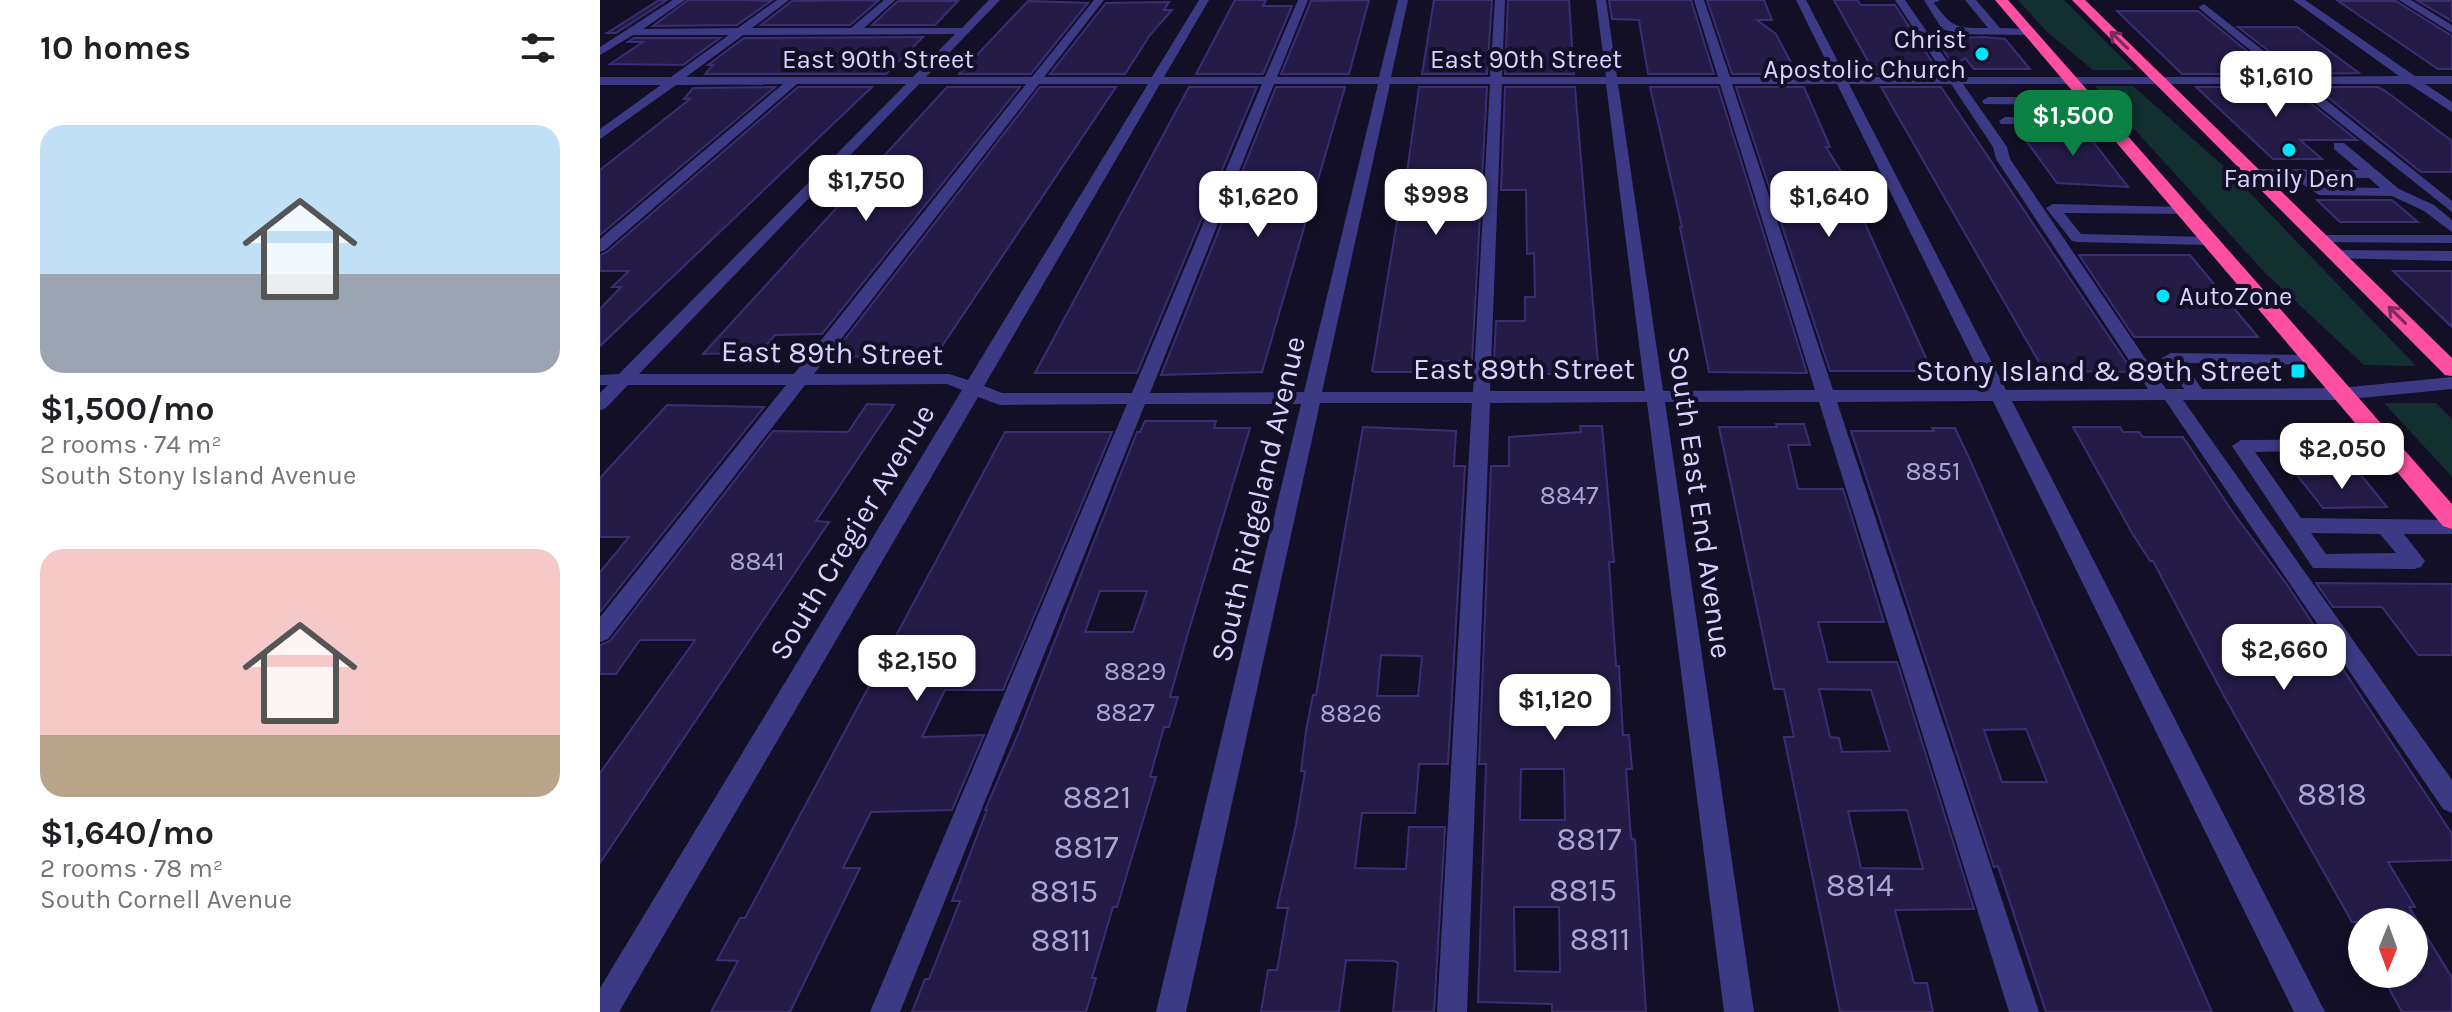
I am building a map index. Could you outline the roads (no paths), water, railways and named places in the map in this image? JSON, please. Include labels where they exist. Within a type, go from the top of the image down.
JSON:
[{"type":"highway","points":[[2001,0],[2310,360],[2452,520]]},
{"type":"highway","points":[[2078,0],[2452,370]]},
{"type":"street","points":[[600,52],[680,0]]},
{"type":"street","points":[[600,135],[784,0]]},
{"type":"street","points":[[853,32],[890,0]]},
{"type":"street","points":[[600,404],[995,0]]},
{"type":"street","points":[[600,633],[1099,0]]},
{"type":"street","name":"South Cregier Avenue","points":[[602,1012],[1204,0]]},
{"type":"street","points":[[885,1012],[1303,0]]},
{"type":"street","name":"South Ridgeland Avenue","points":[[1171,1012],[1403,0]]},
{"type":"street","points":[[1452,1012],[1500,0]]},
{"type":"street","name":"South East End Avenue","points":[[1601,0],[1739,1012]]},
{"type":"street","points":[[1699,0],[2024,1012]]},
{"type":"street","points":[[1801,0],[2310,1012]]},
{"type":"street","points":[[1900,0],[2166,395],[2452,801]]},
{"type":"street","points":[[1935,0],[1928,2],[1946,27],[1959,31],[2029,32]]},
{"type":"street","points":[[1970,0],[1997,32]]},
{"type":"street","points":[[2298,0],[2452,108]]},
{"type":"street","points":[[2404,0],[2452,30]]},
{"type":"street","points":[[2204,7],[2452,208]]},
{"type":"street","points":[[630,32],[965,31]]},
{"type":"street","name":"East 90th Street","points":[[600,81],[2452,80]]},
{"type":"street","points":[[600,247],[794,81]]},
{"type":"street","points":[[1988,101],[2089,101]]},
{"type":"street","points":[[2005,121],[2106,121]]},
{"type":"street","points":[[2339,146],[2394,192],[2429,208],[2452,228]]},
{"type":"street","points":[[2253,173],[2375,174]]},
{"type":"street","points":[[2295,173],[2319,191],[2394,192]]},
{"type":"street","points":[[2183,211],[2053,208],[2077,238],[2209,241]]},
{"type":"street","points":[[2320,239],[2452,239]]},
{"type":"street","points":[[2336,255],[2452,256]]},
{"type":"street","points":[[2197,395],[2171,358],[2310,360]]},
{"type":"street","name":"East 89th Street","points":[[600,380],[949,379],[1000,399],[2340,394],[2452,383]]},
{"type":"street","points":[[2385,445],[2241,446],[2320,562],[2414,561],[2386,527]]},
{"type":"street","points":[[2295,525],[2452,527]]},
{"type":"place","name":"Christ Apostolic Church","points":[[1982,54]]},
{"type":"place","name":"Family Den","points":[[2289,150]]},
{"type":"place","name":"AutoZone","points":[[2163,296]]},
{"type":"place","name":"Stony Island & 89th Street","points":[[2298,371]]}]
